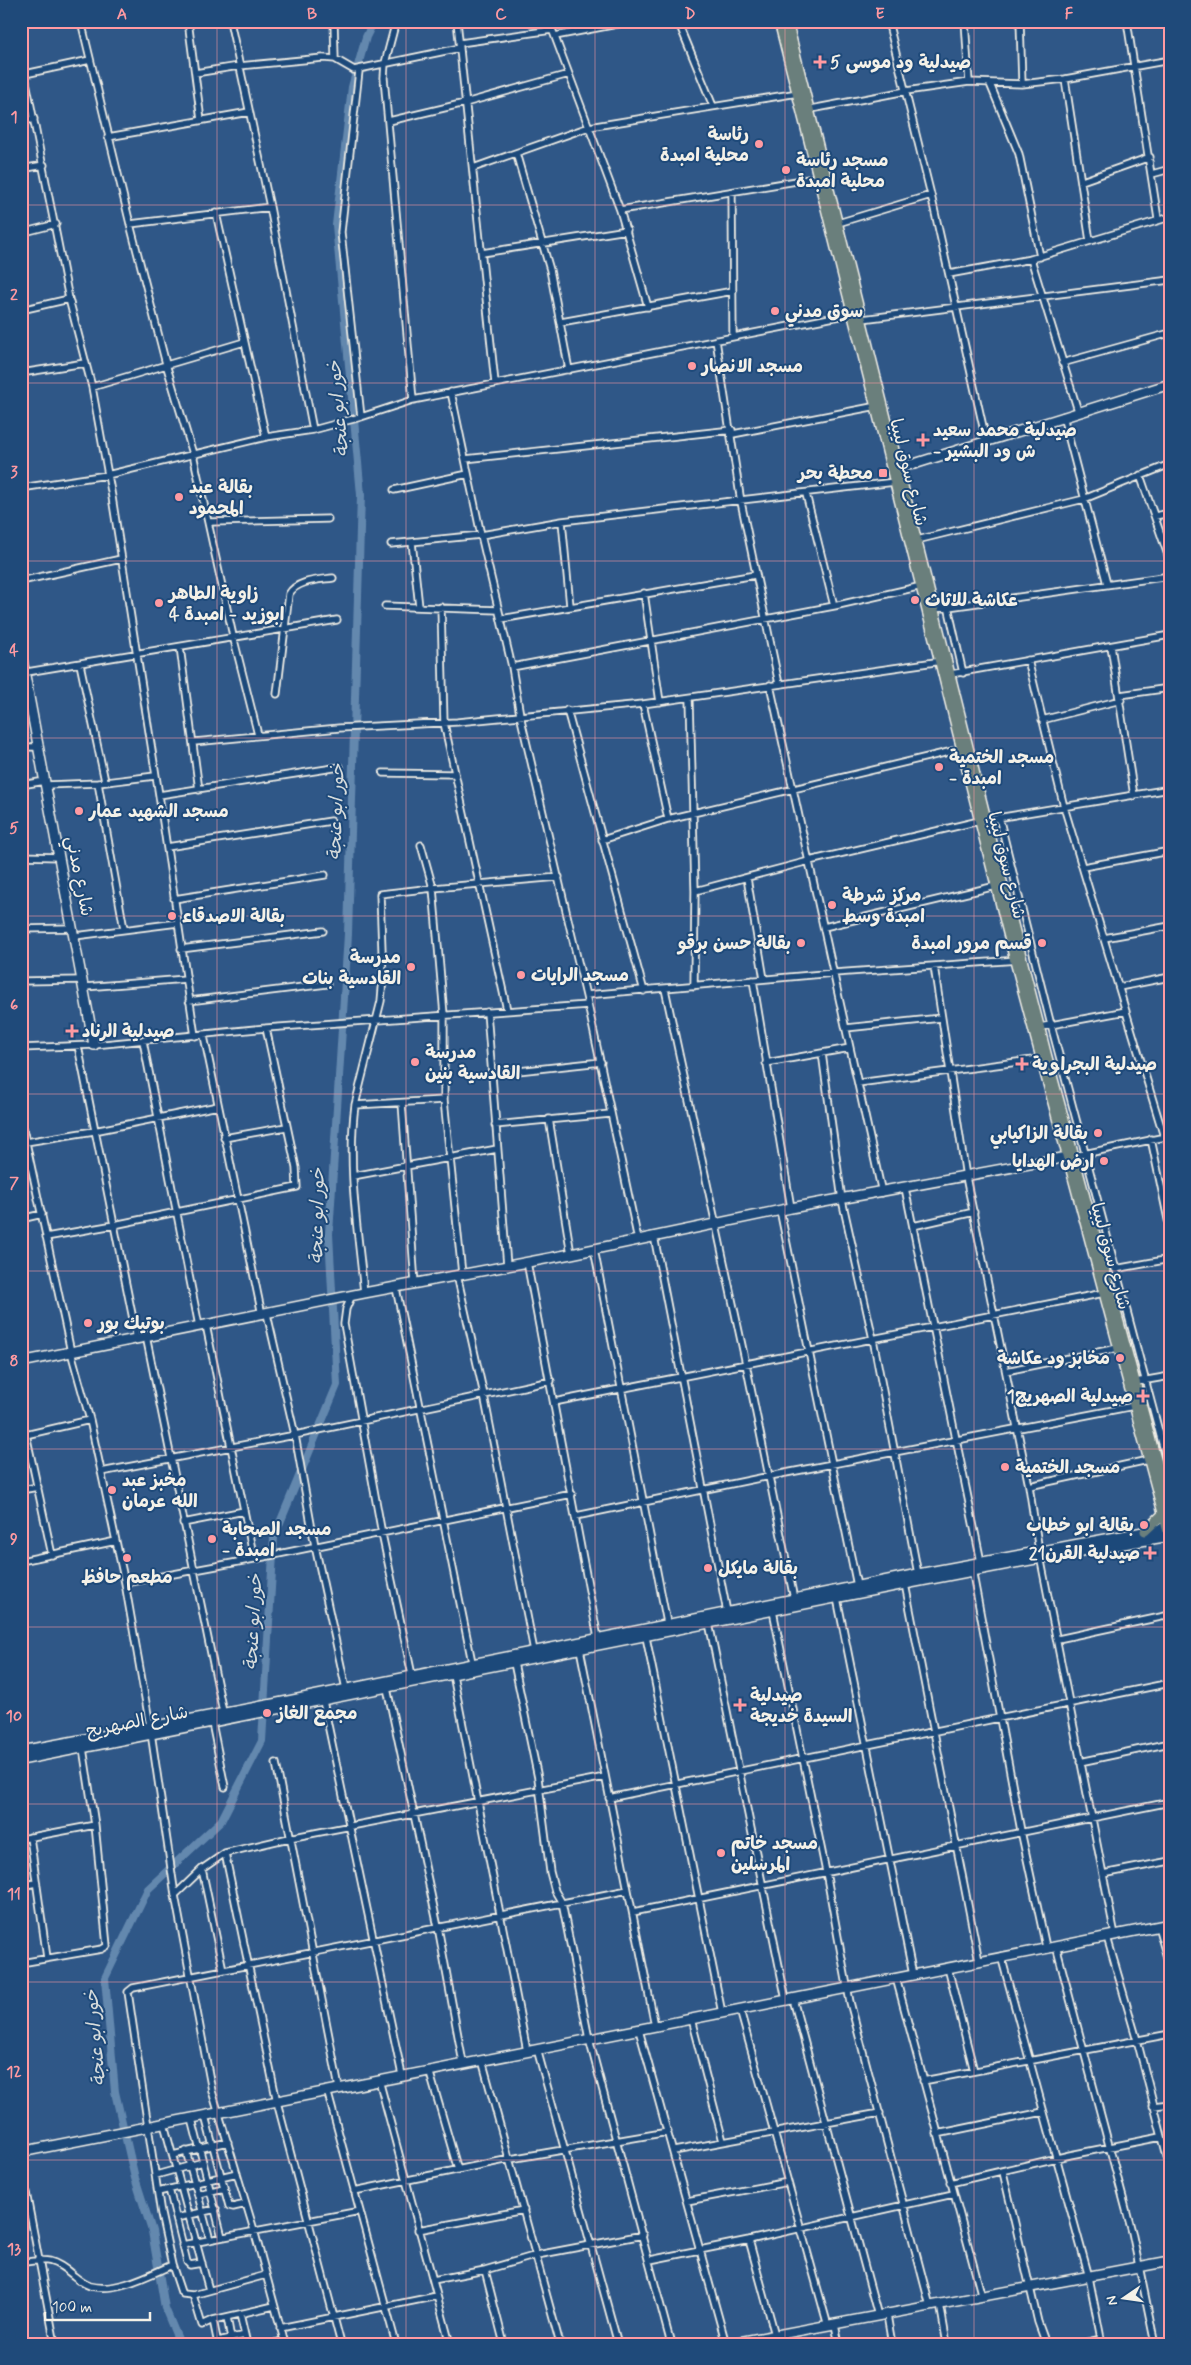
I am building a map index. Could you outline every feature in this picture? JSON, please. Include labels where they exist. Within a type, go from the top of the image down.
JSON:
[{"type":"main road","name":"شارع سوق ليبيا","points":[[779,21],[806,110],[859,315],[876,406],[917,540],[925,586],[934,608],[961,749],[983,820],[1019,960],[1040,1059],[1071,1156],[1136,1382],[1166,1512],[1169,1533]]},
{"type":"main road","name":"شارع سوق ليبيا","points":[[787,23],[801,92]]},
{"type":"main road","name":"شارع سوق ليبيا","points":[[822,177],[838,223],[895,467],[895,482],[944,661],[951,674],[996,886],[1040,1027],[1118,1348],[1148,1460],[1166,1512]]},
{"type":"main road","points":[[1145,1531],[1166,1512]]},
{"type":"street","points":[[81,21],[108,137],[166,364],[193,454],[210,522],[233,636],[258,735]]},
{"type":"street","points":[[188,21],[201,120]]},
{"type":"street","points":[[230,21],[270,207],[313,430]]},
{"type":"street","points":[[334,21],[335,59]]},
{"type":"street","points":[[396,21],[385,63],[385,89],[413,400]]},
{"type":"street","points":[[457,21],[495,383]]},
{"type":"street","points":[[549,21],[627,230],[648,307]]},
{"type":"street","points":[[555,36],[632,21]]},
{"type":"street","points":[[678,21],[713,106]]},
{"type":"street","points":[[787,23],[808,21]]},
{"type":"street","points":[[888,21],[931,195],[986,440]]},
{"type":"street","points":[[964,21],[969,82]]},
{"type":"street","points":[[1020,21],[1022,84]]},
{"type":"street","points":[[1127,21],[1150,157],[1158,219]]},
{"type":"street","points":[[195,73],[239,66],[323,58],[335,59],[351,70],[359,71],[460,45],[552,30]]},
{"type":"street","points":[[21,56],[56,224],[69,299],[92,387],[159,795],[195,1036]]},
{"type":"street","points":[[25,74],[90,60]]},
{"type":"street","points":[[806,110],[906,91],[969,82],[1022,84],[1065,79],[1170,60]]},
{"type":"street","points":[[359,71],[341,244],[361,418]]},
{"type":"street","points":[[389,120],[465,103],[569,74]]},
{"type":"street","points":[[1065,79],[1090,240]]},
{"type":"street","points":[[990,84],[1019,154],[1040,257]]},
{"type":"street","points":[[473,168],[589,127],[801,92]]},
{"type":"street","points":[[108,137],[249,112]]},
{"type":"street","points":[[21,121],[34,119]]},
{"type":"street","points":[[516,153],[543,245],[570,370]]},
{"type":"street","points":[[1082,181],[1150,157]]},
{"type":"street","points":[[21,169],[44,165]]},
{"type":"street","points":[[1152,174],[1170,169]]},
{"type":"street","points":[[620,210],[822,177]]},
{"type":"street","points":[[732,192],[733,337]]},
{"type":"street","points":[[838,223],[931,195]]},
{"type":"street","points":[[130,224],[270,207]]},
{"type":"street","points":[[216,213],[266,437]]},
{"type":"street","points":[[949,274],[1040,257],[1158,219],[1170,217]]},
{"type":"street","points":[[21,233],[56,224]]},
{"type":"street","points":[[482,253],[543,245],[627,230]]},
{"type":"street","points":[[1031,259],[1078,411]]},
{"type":"street","points":[[21,488],[107,475],[266,437],[313,430],[361,418],[413,400],[716,340],[859,315],[956,308],[1170,280]]},
{"type":"street","points":[[561,322],[733,291]]},
{"type":"street","points":[[21,310],[69,299]]},
{"type":"street","points":[[1062,363],[1170,333]]},
{"type":"street","points":[[716,340],[732,432],[741,502],[779,684]]},
{"type":"street","points":[[92,387],[244,342]]},
{"type":"street","points":[[21,373],[85,364]]},
{"type":"street","points":[[895,467],[1170,384]]},
{"type":"street","points":[[451,392],[481,535],[512,667],[520,715],[601,1062],[610,1114],[638,1240]]},
{"type":"street","points":[[465,459],[732,432],[876,406]]},
{"type":"street","points":[[1063,416],[1107,584]]},
{"type":"street","points":[[917,540],[1084,499],[1170,464]]},
{"type":"street","points":[[394,490],[468,474]]},
{"type":"street","points":[[1140,475],[1170,561]]},
{"type":"street","points":[[391,544],[481,535],[562,521],[741,502],[895,482]]},
{"type":"street","points":[[806,494],[834,606]]},
{"type":"street","points":[[1155,516],[1170,513]]},
{"type":"street","points":[[210,522],[328,519]]},
{"type":"street","points":[[562,521],[570,606]]},
{"type":"street","points":[[412,542],[419,607]]},
{"type":"street","points":[[21,581],[121,559]]},
{"type":"street","points":[[501,619],[755,575]]},
{"type":"street","points":[[934,608],[1170,576]]},
{"type":"street","points":[[277,694],[289,594],[293,587],[333,578]]},
{"type":"street","points":[[512,667],[834,606],[925,586]]},
{"type":"street","points":[[644,593],[660,702]]},
{"type":"street","points":[[385,606],[498,610]]},
{"type":"street","points":[[948,606],[963,672]]},
{"type":"street","points":[[441,607],[444,723],[481,884],[507,1010]]},
{"type":"street","points":[[23,673],[136,655],[233,636],[337,620]]},
{"type":"street","points":[[951,674],[1170,635]]},
{"type":"street","points":[[1111,646],[1134,796]]},
{"type":"street","points":[[180,647],[199,790]]},
{"type":"street","name":"شارع مدني","points":[[21,654],[23,673],[60,857],[94,1045]]},
{"type":"street","points":[[21,1362],[264,1315],[364,1293],[571,1254],[780,1210],[966,1177],[1167,1136],[1064,807],[1028,660]]},
{"type":"street","points":[[194,742],[258,735],[444,723],[643,704],[944,661]]},
{"type":"street","points":[[80,664],[105,781]]},
{"type":"street","points":[[770,685],[882,1193]]},
{"type":"street","points":[[1042,720],[1120,698],[1170,688]]},
{"type":"street","points":[[690,698],[695,892],[694,986]]},
{"type":"street","points":[[643,704],[668,819]]},
{"type":"street","points":[[567,710],[644,990]]},
{"type":"street","points":[[21,748],[39,747]]},
{"type":"street","points":[[602,840],[668,819],[961,749]]},
{"type":"street","points":[[159,795],[340,767]]},
{"type":"street","points":[[383,772],[455,774]]},
{"type":"street","points":[[21,785],[98,783],[155,776]]},
{"type":"street","points":[[98,783],[124,930]]},
{"type":"street","points":[[695,892],[809,861],[983,820],[1170,789]]},
{"type":"street","points":[[999,817],[1051,1025],[1170,1473]]},
{"type":"street","points":[[167,847],[331,821]]},
{"type":"street","points":[[421,845],[433,888],[444,1015],[444,1100],[460,1275],[534,1651]]},
{"type":"street","points":[[1083,867],[1170,851]]},
{"type":"street","points":[[21,856],[60,857]]},
{"type":"street","points":[[174,899],[325,875]]},
{"type":"street","points":[[364,1293],[353,1176],[355,1105],[376,1022],[383,978],[380,894],[559,877]]},
{"type":"street","points":[[748,878],[764,979]]},
{"type":"street","points":[[824,927],[996,886]]},
{"type":"street","points":[[21,929],[74,932],[124,930],[178,923]]},
{"type":"street","points":[[1104,938],[1170,926]]},
{"type":"street","points":[[181,949],[323,931]]},
{"type":"street","points":[[586,995],[834,973],[1019,960]]},
{"type":"street","points":[[934,966],[966,1177],[1029,1486],[1040,1554],[1103,1874],[1111,1936],[1170,2168]]},
{"type":"street","points":[[1119,987],[1170,977]]},
{"type":"street","points":[[21,981],[84,984],[186,979]]},
{"type":"street","points":[[753,980],[791,1208]]},
{"type":"street","points":[[189,1001],[327,984]]},
{"type":"street","points":[[665,989],[770,1476],[794,1599]]},
{"type":"street","points":[[21,1048],[94,1045],[204,1036],[266,1028],[376,1022],[444,1015],[588,1005]]},
{"type":"street","points":[[1040,1027],[1126,1010]]},
{"type":"street","points":[[487,1012],[507,1266]]},
{"type":"street","points":[[846,1028],[941,1018]]},
{"type":"street","points":[[46,1237],[114,1225],[297,1187],[296,1168],[266,1028]]},
{"type":"street","points":[[204,1036],[236,1199],[294,1435],[315,1546],[346,1688]]},
{"type":"street","points":[[143,1041],[176,1212],[232,1447],[254,1559]]},
{"type":"street","points":[[78,1046],[114,1225],[170,1458],[223,1712]]},
{"type":"street","points":[[766,1063],[850,1048]]},
{"type":"street","points":[[822,1053],[842,1200],[873,1339],[918,1574]]},
{"type":"street","points":[[858,1083],[1040,1059]]},
{"type":"street","points":[[491,1074],[601,1062]]},
{"type":"street","points":[[355,1105],[444,1100]]},
{"type":"street","points":[[402,1103],[415,1284]]},
{"type":"street","points":[[26,1142],[94,1131],[218,1106]]},
{"type":"street","points":[[495,1125],[610,1114]]},
{"type":"street","points":[[21,1119],[71,1352],[90,1420],[125,1582],[175,1895],[212,2091],[254,2230],[284,2342],[273,2344]]},
{"type":"street","points":[[549,1119],[571,1254]]},
{"type":"street","points":[[224,1138],[286,1127]]},
{"type":"street","points":[[1151,1140],[1170,1229]]},
{"type":"street","points":[[353,1176],[497,1150]]},
{"type":"street","points":[[905,1188],[955,1440],[982,1562]]},
{"type":"street","points":[[780,1210],[811,1351],[857,1586]]},
{"type":"street","points":[[913,1226],[974,1212]]},
{"type":"street","points":[[21,1219],[42,1214]]},
{"type":"street","points":[[654,1236],[727,1612]]},
{"type":"street","points":[[594,1249],[667,1623]]},
{"type":"street","points":[[1115,1269],[1170,1259]]},
{"type":"street","points":[[527,1262],[598,1638]]},
{"type":"street","points":[[396,1288],[445,1520],[472,1662]]},
{"type":"street","points":[[554,1402],[1104,1293]]},
{"type":"street","points":[[350,1296],[344,1324],[382,1534],[412,1675]]},
{"type":"street","points":[[1006,1371],[1118,1348]]},
{"type":"street","points":[[1136,1382],[1170,1376]]},
{"type":"street","points":[[101,1472],[294,1435],[550,1381]]},
{"type":"street","points":[[576,1516],[770,1476],[1134,1406]]},
{"type":"street","points":[[52,1555],[38,1487],[24,1435],[90,1420]]},
{"type":"street","points":[[1029,1486],[1148,1460]]},
{"type":"street","points":[[21,1490],[38,1487]]},
{"type":"street","points":[[125,1582],[382,1534],[572,1494]]},
{"type":"street","points":[[183,1523],[244,1511]]},
{"type":"street","points":[[273,1707],[323,1701],[646,1637],[905,1584],[1145,1531],[1169,1533]]},
{"type":"street","points":[[258,1710],[346,1688],[472,1662],[918,1574],[972,1568],[982,1562],[1169,1533]]},
{"type":"street","points":[[21,1562],[116,1541]]},
{"type":"street","points":[[972,1568],[1021,1831],[1046,1947]]},
{"type":"street","points":[[905,1584],[978,1961]]},
{"type":"street","points":[[837,1598],[888,1858],[914,1975]]},
{"type":"street","points":[[773,1611],[848,1987],[930,2306]]},
{"type":"street","points":[[1058,1639],[1170,1615]]},
{"type":"street","points":[[709,1624],[762,1885],[790,1999],[851,2218],[892,2344]]},
{"type":"street","points":[[646,1637],[722,2013]]},
{"type":"street","points":[[580,1649],[655,2026]]},
{"type":"street","points":[[514,1663],[540,1791],[550,1872],[555,1892],[562,1903],[589,2039],[650,2260],[671,2344]]},
{"type":"street","points":[[453,1675],[527,2051]]},
{"type":"street","points":[[610,1798],[1170,1683]]},
{"type":"street","points":[[387,1688],[438,1926],[463,2063]]},
{"type":"street","points":[[323,1701],[402,2075]]},
{"type":"street","name":"شارع الصهريج","points":[[21,1760],[83,1748],[223,1712],[258,1710]]},
{"type":"street","name":"شارع الصهريج","points":[[21,1751],[150,1730],[212,1723],[258,1710]]},
{"type":"street","points":[[212,1723],[225,1787]]},
{"type":"street","points":[[1080,1762],[1170,1743]]},
{"type":"street","points":[[21,1963],[102,1949],[107,1946],[94,1824],[83,1748]]},
{"type":"street","points":[[276,1763],[311,1952],[339,2088]]},
{"type":"street","points":[[175,1895],[202,1869],[225,1853],[289,1838],[605,1777]]},
{"type":"street","points":[[633,1912],[888,1858],[1170,1802]]},
{"type":"street","points":[[21,1839],[94,1824]]},
{"type":"street","points":[[30,1837],[46,1958]]},
{"type":"street","points":[[225,1853],[277,2102],[341,2344]]},
{"type":"street","points":[[1103,1874],[1170,1861]]},
{"type":"street","points":[[202,1869],[223,1970]]},
{"type":"street","points":[[21,1886],[36,1883]]},
{"type":"street","points":[[266,2275],[193,2295],[181,2292],[172,2265],[164,2229],[128,1992],[133,1988],[249,1964],[628,1890]]},
{"type":"street","points":[[21,2152],[277,2102],[402,2075],[740,2010],[1046,1947],[1170,1924]]},
{"type":"street","points":[[1158,1926],[1170,1968]]},
{"type":"street","points":[[1056,1946],[1139,2268],[1155,2344]]},
{"type":"street","points":[[1002,1956],[1055,2159],[1089,2277],[1102,2341],[1080,2344]]},
{"type":"street","points":[[948,1968],[974,2071]]},
{"type":"street","points":[[896,1978],[982,2297]]},
{"type":"street","points":[[740,2010],[788,2182],[839,2344]]},
{"type":"street","points":[[691,2019],[723,2141]]},
{"type":"street","points":[[639,2030],[700,2250],[730,2344],[1170,2261]]},
{"type":"street","points":[[923,2081],[1170,2034]]},
{"type":"street","points":[[537,2049],[618,2344]]},
{"type":"street","points":[[482,2060],[560,2344]]},
{"type":"street","points":[[429,2070],[458,2170]]},
{"type":"street","points":[[379,2080],[450,2344]]},
{"type":"street","points":[[327,2090],[396,2344]]},
{"type":"street","points":[[1153,2106],[1170,2104]]},
{"type":"street","points":[[937,2134],[1043,2112]]},
{"type":"street","points":[[674,2151],[880,2113]]},
{"type":"street","points":[[204,2116],[230,2207],[246,2204]]},
{"type":"street","points":[[192,2119],[222,2237]]},
{"type":"street","points":[[164,2124],[210,2290]]},
{"type":"street","points":[[354,2190],[564,2149],[668,2132]]},
{"type":"street","points":[[950,2183],[1108,2147],[1161,2137]]},
{"type":"street","points":[[172,2154],[228,2142]]},
{"type":"street","points":[[186,2151],[210,2240]]},
{"type":"street","points":[[156,2175],[203,2162]]},
{"type":"street","points":[[21,2166],[56,2344]]},
{"type":"street","points":[[1003,2172],[1041,2332],[1046,2344]]},
{"type":"street","points":[[158,2192],[237,2174]]},
{"type":"street","points":[[687,2201],[788,2182]]},
{"type":"street","points":[[198,2194],[224,2188]]},
{"type":"street","points":[[169,2189],[177,2227],[188,2264],[202,2263]]},
{"type":"street","points":[[650,2260],[851,2218],[953,2194]]},
{"type":"street","points":[[176,2218],[203,2212],[227,2200]]},
{"type":"street","points":[[418,2230],[524,2210]]},
{"type":"street","points":[[182,2245],[360,2211]]},
{"type":"street","points":[[164,2229],[177,2227]]},
{"type":"street","points":[[433,2280],[485,2270],[537,2255],[643,2235]]},
{"type":"street","points":[[749,2240],[779,2334],[785,2344]]},
{"type":"street","points":[[21,2263],[38,2259],[56,2261],[89,2286],[98,2287],[121,2284],[172,2265]]},
{"type":"street","points":[[485,2270],[504,2344]]},
{"type":"street","points":[[193,2295],[202,2325],[214,2320],[274,2306]]},
{"type":"street","points":[[280,2328],[437,2296]]},
{"type":"street","points":[[940,2304],[947,2344]]},
{"type":"street","points":[[240,2314],[247,2344]]},
{"type":"street","points":[[227,2317],[232,2341]]},
{"type":"street","points":[[214,2320],[218,2342],[232,2341],[245,2335]]},
{"type":"waterway","name":"خور ابو عنجة","points":[[180,2344],[165,2308],[152,2231],[135,2178],[115,2092],[105,1978],[148,1889],[221,1821],[262,1741],[274,1537],[337,1385],[329,1234],[348,934],[361,495],[336,225],[352,87],[366,37],[374,21]]},
{"type":"place","name":"صيدلية ود موسى 5","points":[[820,62]]},
{"type":"place","name":"رئاسة محلية امبدة","points":[[759,144]]},
{"type":"place","name":"مسجد رئاسة محلية امبدة","points":[[786,170]]},
{"type":"place","name":"سوق مدني","points":[[775,311]]},
{"type":"place","name":"مسجد الانصار","points":[[692,366]]},
{"type":"place","name":"صيدلية محمد سعيد - ش ود البشير","points":[[923,440]]},
{"type":"place","name":"محطة بحر","points":[[883,473]]},
{"type":"place","name":"بقالة عبد المحمود","points":[[179,497]]},
{"type":"place","name":"عكاشة للاثاث","points":[[915,600]]},
{"type":"place","name":"زاوية الطاهر ابوزيد - امبدة 4","points":[[159,603]]},
{"type":"place","name":"مسجد الختمية - امبدة","points":[[939,767]]},
{"type":"place","name":"مسجد الشهيد عمار","points":[[79,811]]},
{"type":"place","name":"مركز شرطة امبدة وسط","points":[[832,905]]},
{"type":"place","name":"بقالة الاصدقاء","points":[[172,916]]},
{"type":"place","name":"بقالة حسن برقو","points":[[801,943]]},
{"type":"place","name":"قسم مرور امبدة","points":[[1042,943]]},
{"type":"place","name":"مدرسة القادسية بنات","points":[[411,967]]},
{"type":"place","name":"مسجد الرايات","points":[[521,975]]},
{"type":"place","name":"صيدلية الرناد","points":[[72,1031]]},
{"type":"place","name":"مدرسة القادسية بنين","points":[[415,1062]]},
{"type":"place","name":"صيدلية البجراوية","points":[[1022,1064]]},
{"type":"place","name":"بقالة الزاكيابي","points":[[1098,1133]]},
{"type":"place","name":"ارض الهدايا","points":[[1104,1161]]},
{"type":"place","name":"بوتيك بور","points":[[88,1323]]},
{"type":"place","name":"مخابز ود عكاشة","points":[[1120,1358]]},
{"type":"place","name":"صيدلية الصهريج1","points":[[1143,1396]]},
{"type":"place","name":"مسجد الختمية","points":[[1005,1467]]},
{"type":"place","name":"مخبز عبد الله عرمان","points":[[112,1490]]},
{"type":"place","name":"بقالة ابو خطاب","points":[[1144,1525]]},
{"type":"place","name":"مسجد الصحابة - امبدة","points":[[212,1539]]},
{"type":"place","name":"صيدلية القرن21","points":[[1150,1553]]},
{"type":"place","name":"مطعم حافظ","points":[[127,1558]]},
{"type":"place","name":"بقالة مايكل","points":[[708,1568]]},
{"type":"place","name":"صيدلية السيدة خديجة","points":[[740,1705]]},
{"type":"place","name":"مجمع الغاز","points":[[267,1713]]},
{"type":"place","name":"مسجد خاتم المرسلين","points":[[721,1853]]}]
